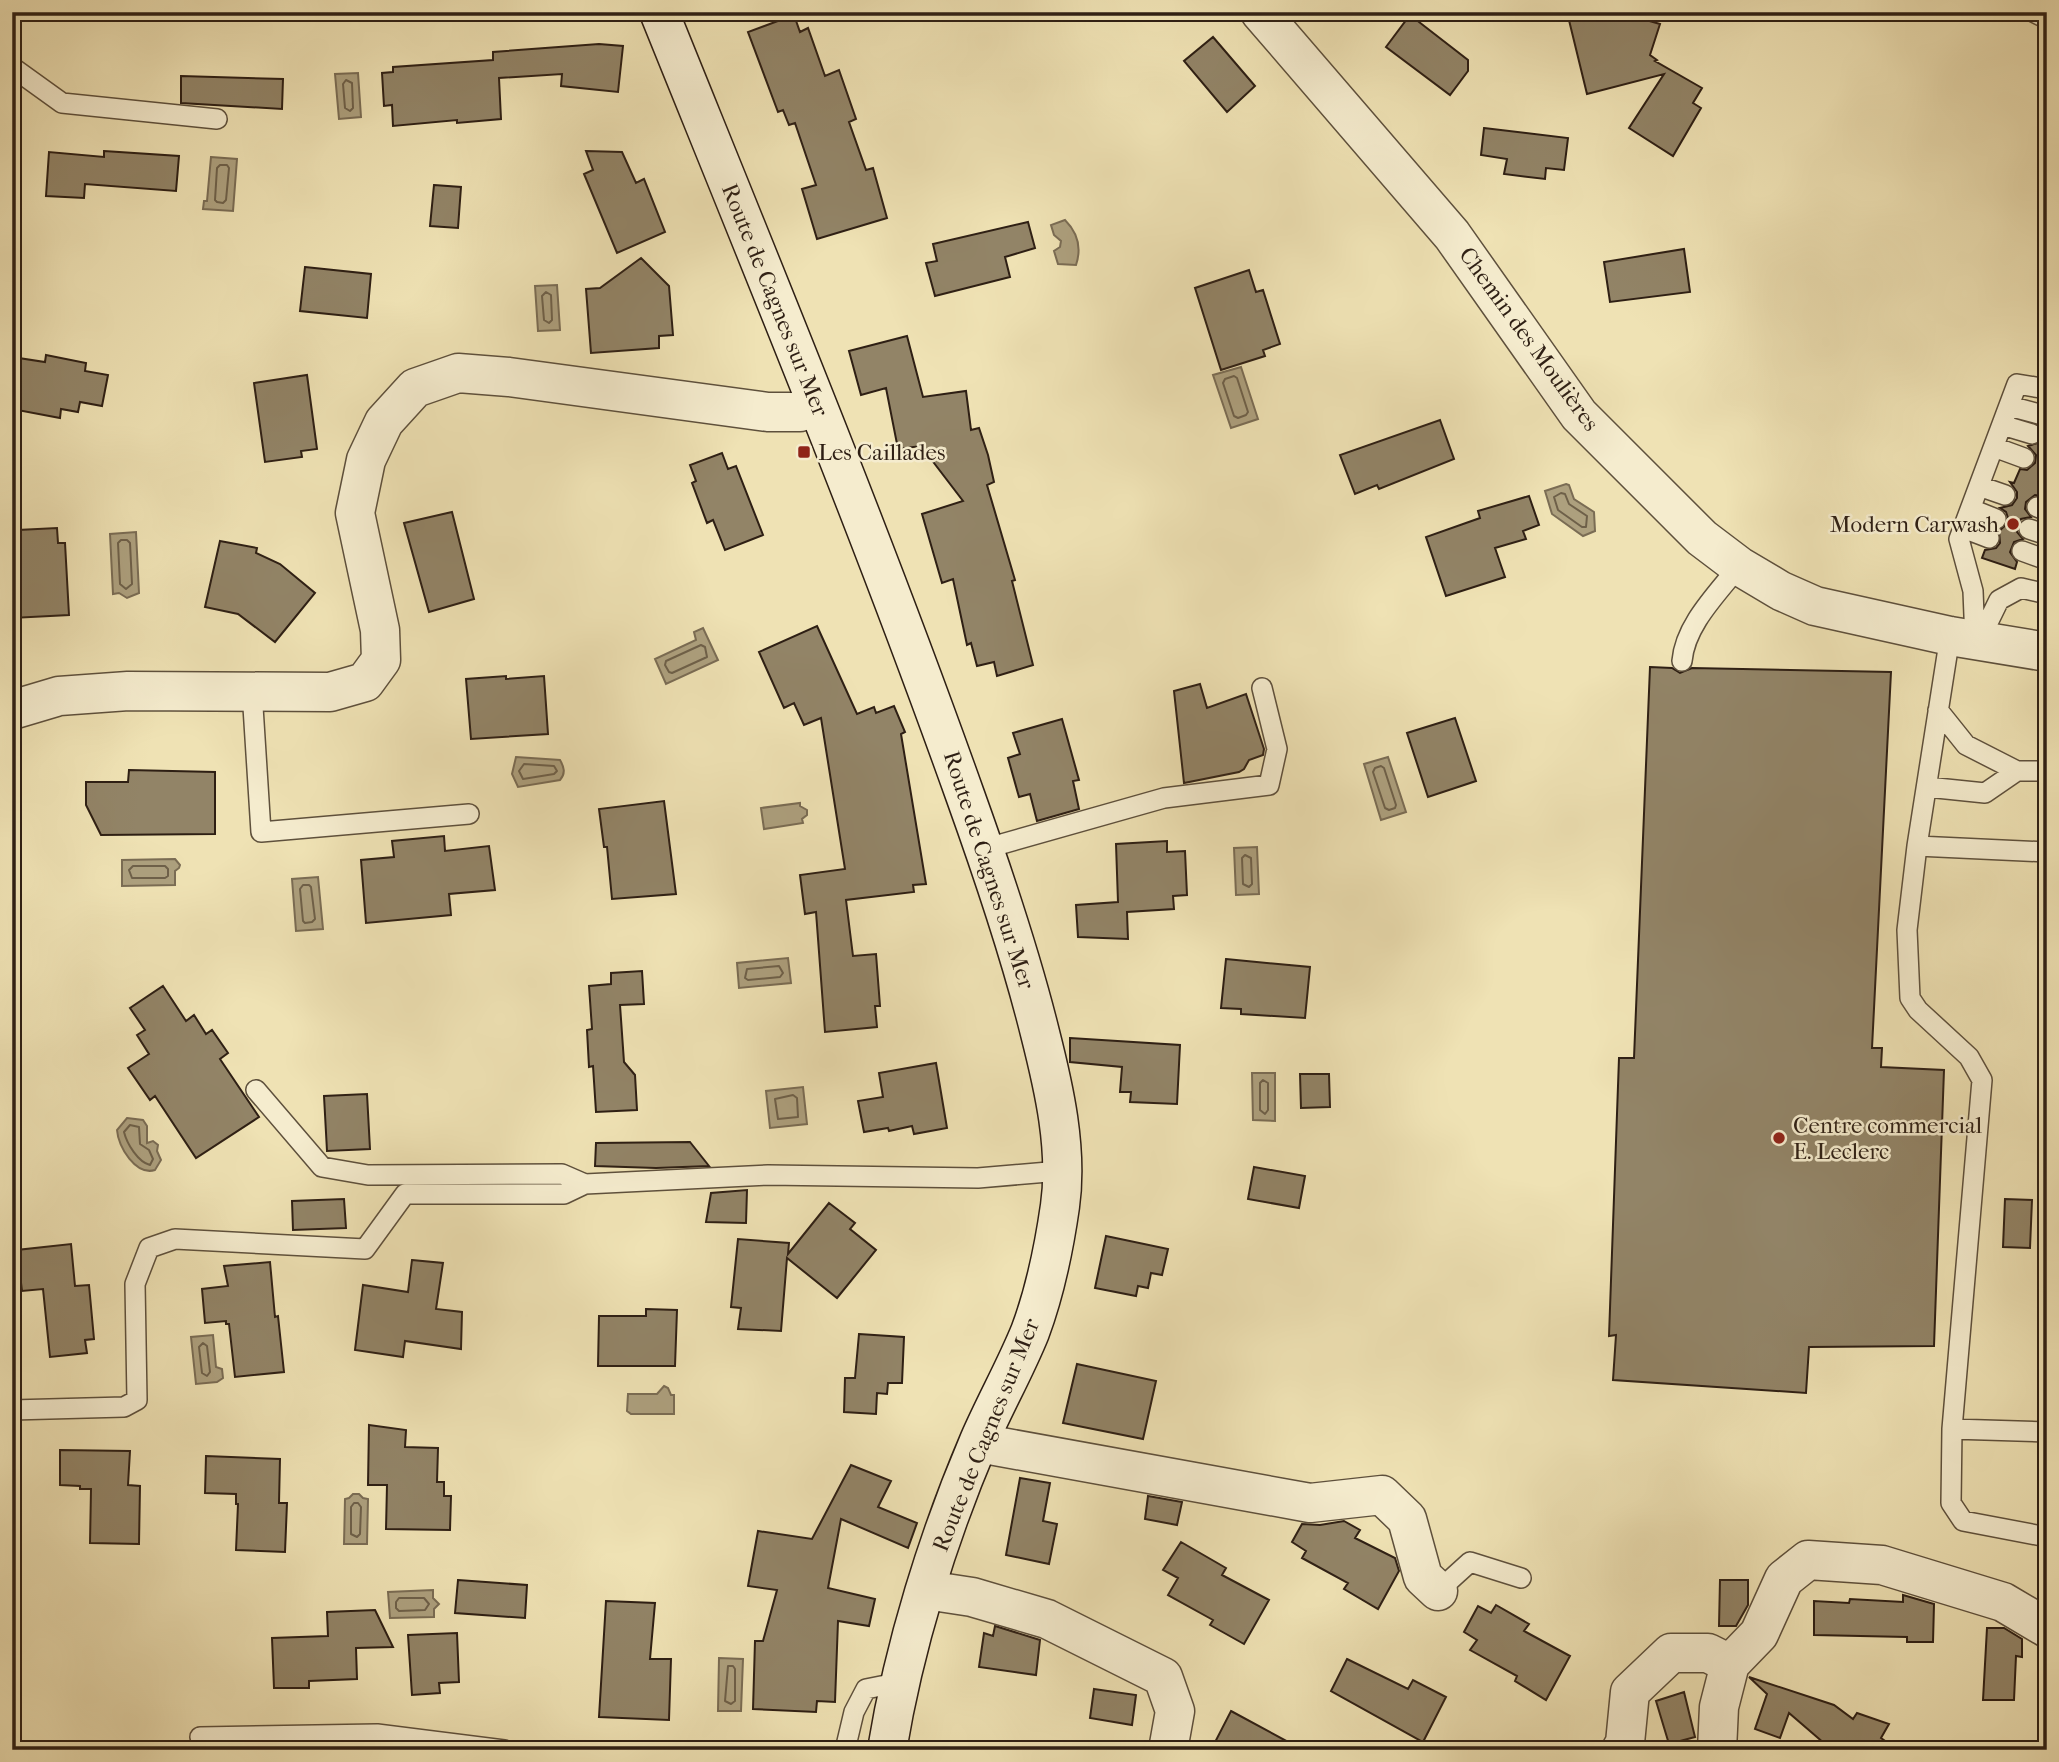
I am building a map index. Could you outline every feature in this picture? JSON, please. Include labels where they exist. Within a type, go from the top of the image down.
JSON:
[{"type":"street","name":"Route de Cagnes sur Mer","points":[[659,12],[811,386],[935,710],[1027,981],[1048,1065],[1060,1130],[1061,1201],[1048,1271],[1030,1330],[979,1443],[926,1590],[901,1682],[887,1750]]},
{"type":"street","name":"Chemin des Moulières","points":[[1261,12],[1452,235],[1578,415],[1702,538],[1739,566],[1781,591],[1815,606],[1968,639],[2047,652]]},
{"type":"street","points":[[12,710],[59,696],[128,691],[330,692],[365,682],[381,660],[380,630],[355,513],[366,460],[384,422],[415,388],[457,373],[509,377],[768,412],[800,412],[817,406]]},
{"type":"street","points":[[979,1443],[1310,1503],[1382,1495],[1407,1519],[1423,1577],[1438,1591]]},
{"type":"street","points":[[1717,1750],[1719,1707],[1730,1664],[1759,1634],[1784,1579],[1808,1560],[1882,1564],[2003,1602],[2047,1628]]},
{"type":"street","points":[[926,1590],[972,1597],[1047,1619],[1163,1677],[1175,1712],[1168,1750]]},
{"type":"street","points":[[1621,1750],[1625,1743],[1630,1692],[1671,1653],[1708,1653],[1730,1664]]},
{"type":"lane","points":[[2033,12],[2047,19]]},
{"type":"lane","points":[[12,67],[62,103],[217,119]]},
{"type":"lane","points":[[1968,639],[1973,591],[1959,539],[2017,384],[2047,389]]},
{"type":"lane","points":[[2006,415],[2039,414]]},
{"type":"lane","points":[[2006,415],[2032,434]]},
{"type":"lane","points":[[1994,447],[2024,458]]},
{"type":"lane","points":[[1979,486],[2005,495]]},
{"type":"lane","points":[[1971,509],[1996,519]]},
{"type":"lane","points":[[1963,528],[1989,538]]},
{"type":"lane","points":[[2022,551],[2047,560]]},
{"type":"lane","points":[[1682,661],[1683,648],[1694,626],[1739,566]]},
{"type":"lane","points":[[2047,594],[2021,588],[1999,600],[1968,639],[1938,710],[1917,846],[1908,930],[1910,998],[1918,1010],[1969,1057],[1982,1080],[1952,1429],[1951,1503],[1962,1521],[2047,1536]]},
{"type":"lane","points":[[984,849],[1164,798],[1269,785],[1277,749],[1262,688]]},
{"type":"lane","points":[[252,691],[261,832],[469,814]]},
{"type":"lane","points":[[1938,710],[1966,746],[2017,771],[2047,771]]},
{"type":"lane","points":[[1927,787],[1985,793],[2017,771]]},
{"type":"lane","points":[[1917,846],[2047,852]]},
{"type":"lane","points":[[256,1090],[322,1167],[368,1175],[562,1174],[586,1184]]},
{"type":"lane","points":[[12,1410],[124,1407],[137,1400],[135,1284],[149,1248],[175,1239],[365,1249],[405,1194],[564,1194],[586,1184],[768,1175],[978,1178],[1060,1171]]},
{"type":"lane","points":[[1952,1429],[2047,1432]]},
{"type":"lane","points":[[1438,1591],[1470,1562],[1521,1578]]},
{"type":"lane","points":[[845,1750],[854,1712],[866,1689],[901,1682]]},
{"type":"lane","points":[[200,1737],[377,1734],[504,1750]]},
{"type":"water","points":[[358,73],[361,117],[339,119],[335,74]]},
{"type":"water","points":[[211,157],[237,159],[233,211],[203,209],[204,201],[207,201]]},
{"type":"water","points":[[1065,220],[1078,241],[1076,265],[1058,264],[1054,251],[1060,247],[1061,241],[1054,235],[1051,225]]},
{"type":"water","points":[[557,285],[560,330],[538,331],[535,286]]},
{"type":"water","points":[[1241,367],[1258,419],[1231,428],[1213,375]]},
{"type":"water","points":[[1569,485],[1574,499],[1594,512],[1595,531],[1583,536],[1552,514],[1545,491]]},
{"type":"water","points":[[136,532],[139,593],[127,598],[119,593],[113,594],[110,534]]},
{"type":"water","points":[[703,628],[718,660],[666,684],[655,659],[696,640],[694,632]]},
{"type":"water","points":[[516,757],[560,760],[563,775],[560,780],[518,787],[512,774]]},
{"type":"water","points":[[1388,757],[1406,812],[1381,820],[1364,764]]},
{"type":"water","points":[[800,803],[800,806],[807,810],[807,815],[802,819],[803,823],[764,829],[761,808]]},
{"type":"water","points":[[1257,847],[1259,894],[1236,895],[1234,848]]},
{"type":"water","points":[[175,859],[180,865],[175,871],[175,885],[122,886],[122,860]]},
{"type":"water","points":[[318,877],[323,929],[296,931],[292,879]]},
{"type":"water","points":[[788,958],[791,983],[739,988],[737,963]]},
{"type":"water","points":[[1252,1073],[1275,1073],[1275,1121],[1253,1120]]},
{"type":"water","points":[[803,1087],[807,1124],[770,1128],[766,1091]]},
{"type":"water","points":[[127,1118],[143,1120],[147,1126],[147,1143],[153,1141],[158,1145],[157,1151],[161,1160],[155,1170],[141,1169],[124,1152],[117,1130]]},
{"type":"water","points":[[213,1335],[216,1367],[222,1369],[223,1378],[217,1382],[196,1384],[191,1337]]},
{"type":"water","points":[[664,1386],[674,1395],[674,1414],[631,1414],[627,1411],[628,1394],[657,1394]]},
{"type":"water","points":[[353,1494],[368,1499],[367,1544],[344,1544],[345,1499]]},
{"type":"water","points":[[433,1590],[433,1598],[439,1604],[434,1609],[434,1617],[390,1618],[388,1592]]},
{"type":"water","points":[[719,1658],[743,1659],[741,1711],[718,1711]]},
{"type":"building","points":[[1567,12],[1618,12],[1660,24],[1650,55],[1657,60],[1655,61],[1702,88],[1693,103],[1701,108],[1673,156],[1629,128],[1664,74],[1587,94]]},
{"type":"building","points":[[794,15],[800,32],[808,28],[825,76],[839,70],[856,119],[849,122],[866,170],[873,168],[887,218],[817,239],[802,189],[816,185],[795,123],[789,125],[783,110],[778,112],[748,32]]},
{"type":"building","points":[[1410,15],[1468,60],[1468,71],[1450,95],[1386,47]]},
{"type":"building","points":[[1213,37],[1255,86],[1227,112],[1184,61]]},
{"type":"building","points":[[599,44],[623,46],[618,92],[561,86],[562,74],[499,78],[501,119],[457,123],[457,120],[393,126],[392,105],[384,106],[382,73],[393,72],[393,67],[493,60],[493,52]]},
{"type":"building","points":[[181,76],[283,79],[282,109],[181,103]]},
{"type":"building","points":[[1484,128],[1568,138],[1564,170],[1546,168],[1545,179],[1504,174],[1507,159],[1481,155]]},
{"type":"building","points":[[104,151],[179,156],[176,191],[85,184],[84,198],[46,196],[49,152],[104,157]]},
{"type":"building","points":[[586,151],[622,152],[636,183],[644,179],[665,232],[617,253],[584,174],[593,170]]},
{"type":"building","points":[[434,185],[461,187],[458,228],[430,226]]},
{"type":"building","points":[[1028,222],[1035,248],[1005,257],[1010,277],[935,296],[926,263],[937,261],[933,244]]},
{"type":"building","points":[[1684,249],[1690,292],[1610,302],[1604,262]]},
{"type":"building","points":[[641,258],[669,286],[673,335],[659,336],[659,348],[591,353],[586,289],[600,288]]},
{"type":"building","points":[[305,267],[371,274],[367,318],[300,311]]},
{"type":"building","points":[[1249,270],[1256,292],[1263,290],[1280,344],[1263,350],[1265,356],[1221,370],[1195,288]]},
{"type":"building","points":[[907,336],[923,397],[966,391],[971,430],[979,428],[988,455],[994,482],[987,485],[1015,580],[1012,581],[1033,665],[997,676],[994,662],[977,666],[971,643],[967,645],[953,579],[942,583],[922,514],[963,501],[921,446],[898,449],[886,388],[861,395],[849,351]]},
{"type":"building","points":[[46,355],[86,363],[85,371],[108,375],[102,406],[80,402],[78,412],[61,409],[60,418],[12,409],[12,357],[45,362]]},
{"type":"building","points":[[307,375],[317,449],[301,451],[302,457],[265,462],[254,383]]},
{"type":"building","points":[[1440,420],[1454,459],[1379,489],[1377,485],[1355,494],[1340,455]]},
{"type":"building","points":[[2047,423],[2047,480],[2041,496],[2035,495],[2026,502],[2025,509],[2031,517],[2021,519],[2017,532],[2023,539],[2014,542],[2010,552],[2017,562],[2015,569],[1982,558],[1985,550],[1996,548],[2000,543],[1999,531],[2007,524],[2008,518],[2006,512],[2000,508],[2012,505],[2017,498],[2017,492],[2010,482],[2014,483],[2020,469],[2027,470],[2035,463],[2036,455],[2028,446],[2041,442],[2044,432],[2041,426]]},
{"type":"building","points":[[722,453],[728,469],[736,466],[763,535],[725,550],[713,520],[707,523],[692,483],[696,481],[690,465]]},
{"type":"building","points":[[1529,496],[1539,525],[1523,531],[1526,539],[1495,548],[1505,577],[1446,596],[1426,537],[1480,518],[1478,511]]},
{"type":"building","points":[[452,512],[474,599],[429,612],[404,523]]},
{"type":"building","points":[[57,528],[58,543],[65,543],[69,615],[12,618],[12,544],[19,544],[18,530]]},
{"type":"building","points":[[220,541],[257,548],[256,553],[280,564],[315,593],[275,642],[238,614],[205,607]]},
{"type":"building","points":[[817,626],[857,714],[874,707],[876,713],[894,706],[905,732],[901,734],[926,884],[913,885],[914,892],[846,900],[853,956],[876,954],[880,1006],[875,1006],[877,1027],[825,1032],[816,912],[805,914],[800,875],[845,869],[821,718],[804,725],[794,703],[784,708],[759,652]]},
{"type":"building","points":[[1650,667],[1672,668],[1680,673],[1692,668],[1891,672],[1872,1048],[1882,1048],[1881,1067],[1944,1070],[1934,1346],[1809,1347],[1806,1393],[1613,1380],[1616,1335],[1609,1336],[1619,1058],[1634,1058]]},
{"type":"building","points":[[506,676],[506,679],[544,676],[548,734],[471,739],[466,679]]},
{"type":"building","points":[[1200,684],[1207,708],[1246,694],[1264,749],[1263,755],[1249,760],[1239,772],[1184,783],[1174,691]]},
{"type":"building","points":[[1455,718],[1476,781],[1428,797],[1407,733]]},
{"type":"building","points":[[1062,719],[1079,780],[1073,781],[1079,809],[1037,821],[1030,794],[1019,797],[1008,758],[1020,754],[1013,733]]},
{"type":"building","points":[[129,770],[215,772],[215,834],[101,835],[86,805],[86,782],[128,782]]},
{"type":"building","points":[[664,801],[676,894],[612,899],[607,847],[604,847],[599,809]]},
{"type":"building","points":[[444,836],[445,851],[489,846],[495,890],[449,894],[451,915],[366,923],[361,860],[394,857],[392,841]]},
{"type":"building","points":[[1167,841],[1167,852],[1185,851],[1187,895],[1173,896],[1174,909],[1127,912],[1128,939],[1078,937],[1076,905],[1118,902],[1116,844]]},
{"type":"building","points":[[1226,959],[1310,967],[1305,1018],[1241,1014],[1241,1009],[1221,1008]]},
{"type":"building","points":[[642,971],[644,1004],[620,1005],[624,1062],[635,1075],[637,1110],[596,1112],[593,1066],[589,1067],[587,1030],[592,1029],[589,986],[611,984],[611,973]]},
{"type":"building","points":[[163,986],[186,1021],[194,1015],[206,1034],[212,1030],[228,1053],[220,1059],[259,1117],[196,1158],[155,1096],[150,1100],[128,1068],[149,1054],[137,1035],[145,1030],[130,1008]]},
{"type":"building","points":[[1070,1038],[1180,1045],[1177,1104],[1130,1102],[1131,1092],[1120,1092],[1122,1067],[1070,1062]]},
{"type":"building","points":[[936,1063],[947,1128],[914,1134],[912,1126],[889,1131],[888,1128],[864,1132],[858,1101],[883,1097],[879,1073]]},
{"type":"building","points":[[1300,1074],[1329,1074],[1330,1107],[1301,1108]]},
{"type":"building","points":[[367,1094],[370,1149],[327,1151],[324,1096]]},
{"type":"building","points":[[690,1142],[709,1166],[595,1166],[596,1143]]},
{"type":"building","points":[[1254,1167],[1305,1176],[1299,1208],[1248,1199]]},
{"type":"building","points":[[747,1190],[746,1223],[706,1222],[711,1193]]},
{"type":"building","points":[[344,1199],[346,1228],[293,1230],[292,1201]]},
{"type":"building","points":[[2005,1199],[2032,1200],[2030,1248],[2003,1247]]},
{"type":"building","points":[[829,1203],[855,1223],[850,1229],[876,1250],[837,1298],[787,1258],[781,1331],[738,1329],[741,1308],[731,1307],[738,1239],[789,1243],[788,1254]]},
{"type":"building","points":[[1106,1236],[1168,1249],[1162,1275],[1151,1273],[1148,1288],[1138,1286],[1136,1296],[1095,1288]]},
{"type":"building","points":[[71,1244],[75,1286],[89,1285],[94,1339],[85,1340],[87,1353],[50,1357],[43,1289],[22,1291],[17,1250]]},
{"type":"building","points":[[412,1260],[443,1263],[436,1309],[462,1312],[461,1349],[405,1341],[403,1357],[355,1350],[363,1285],[408,1292]]},
{"type":"building","points":[[270,1262],[284,1372],[235,1377],[229,1324],[226,1324],[226,1321],[205,1323],[202,1289],[228,1286],[224,1266]]},
{"type":"building","points":[[646,1309],[677,1310],[675,1366],[598,1366],[599,1316],[646,1316]]},
{"type":"building","points":[[859,1334],[904,1337],[902,1383],[888,1383],[887,1394],[877,1393],[876,1414],[844,1412],[845,1378],[855,1378]]},
{"type":"building","points":[[1077,1364],[1156,1381],[1143,1439],[1063,1423]]},
{"type":"building","points":[[369,1425],[406,1430],[405,1447],[438,1448],[437,1482],[444,1482],[444,1496],[451,1496],[450,1530],[386,1529],[387,1485],[368,1485]]},
{"type":"building","points":[[60,1450],[130,1451],[128,1485],[140,1486],[139,1544],[90,1543],[91,1489],[60,1485]]},
{"type":"building","points":[[206,1456],[280,1459],[279,1503],[287,1503],[285,1552],[236,1550],[236,1494],[205,1493]]},
{"type":"building","points":[[851,1465],[891,1481],[878,1507],[917,1523],[908,1548],[841,1519],[828,1588],[875,1599],[869,1626],[838,1621],[835,1702],[817,1701],[816,1712],[753,1709],[755,1641],[763,1641],[777,1590],[748,1586],[758,1531],[812,1539]]},
{"type":"building","points":[[1020,1478],[1050,1483],[1043,1521],[1057,1524],[1049,1564],[1006,1555]]},
{"type":"building","points":[[1148,1496],[1182,1502],[1177,1525],[1145,1519]]},
{"type":"building","points":[[1344,1521],[1360,1530],[1355,1538],[1395,1558],[1399,1571],[1378,1609],[1344,1589],[1348,1583],[1302,1558],[1306,1551],[1292,1542],[1302,1524],[1320,1525]]},
{"type":"building","points":[[1181,1542],[1226,1568],[1222,1575],[1269,1600],[1244,1644],[1210,1625],[1213,1620],[1168,1595],[1178,1578],[1163,1570]]},
{"type":"building","points":[[458,1580],[527,1585],[525,1618],[455,1613]]},
{"type":"building","points":[[1720,1580],[1748,1580],[1748,1605],[1736,1626],[1719,1626]]},
{"type":"building","points":[[1903,1595],[1934,1604],[1933,1642],[1907,1642],[1907,1637],[1814,1635],[1814,1601],[1849,1603],[1850,1599],[1903,1602]]},
{"type":"building","points":[[606,1601],[655,1603],[650,1659],[671,1659],[669,1720],[599,1717]]},
{"type":"building","points":[[1496,1605],[1529,1624],[1524,1631],[1570,1656],[1546,1700],[1515,1681],[1517,1676],[1470,1650],[1477,1640],[1464,1632],[1478,1606],[1491,1613]]},
{"type":"building","points":[[375,1610],[393,1647],[356,1648],[357,1679],[309,1681],[309,1688],[274,1688],[272,1638],[328,1636],[327,1612]]},
{"type":"building","points":[[995,1626],[1040,1640],[1036,1675],[979,1667],[984,1633],[993,1636]]},
{"type":"building","points":[[1987,1628],[2004,1628],[2022,1639],[2022,1657],[2016,1656],[2014,1700],[1983,1700]]},
{"type":"building","points":[[457,1633],[459,1682],[439,1683],[440,1693],[412,1695],[408,1635]]},
{"type":"building","points":[[1347,1659],[1408,1689],[1413,1680],[1446,1697],[1423,1742],[1331,1691]]},
{"type":"building","points":[[1749,1677],[1834,1705],[1853,1719],[1857,1713],[1889,1724],[1881,1738],[1898,1750],[1832,1750],[1789,1713],[1780,1738],[1755,1729],[1767,1694]]},
{"type":"building","points":[[1094,1689],[1136,1695],[1132,1725],[1090,1718]]},
{"type":"building","points":[[1684,1692],[1695,1737],[1669,1744],[1656,1701]]},
{"type":"building","points":[[1231,1711],[1303,1750],[1211,1750]]},
{"type":"place","name":"Les Caillades","points":[[804,452]]},
{"type":"place","name":"Modern Carwash","points":[[2013,524]]},
{"type":"place","name":"Centre commercial E. Leclerc","points":[[1779,1138]]}]
